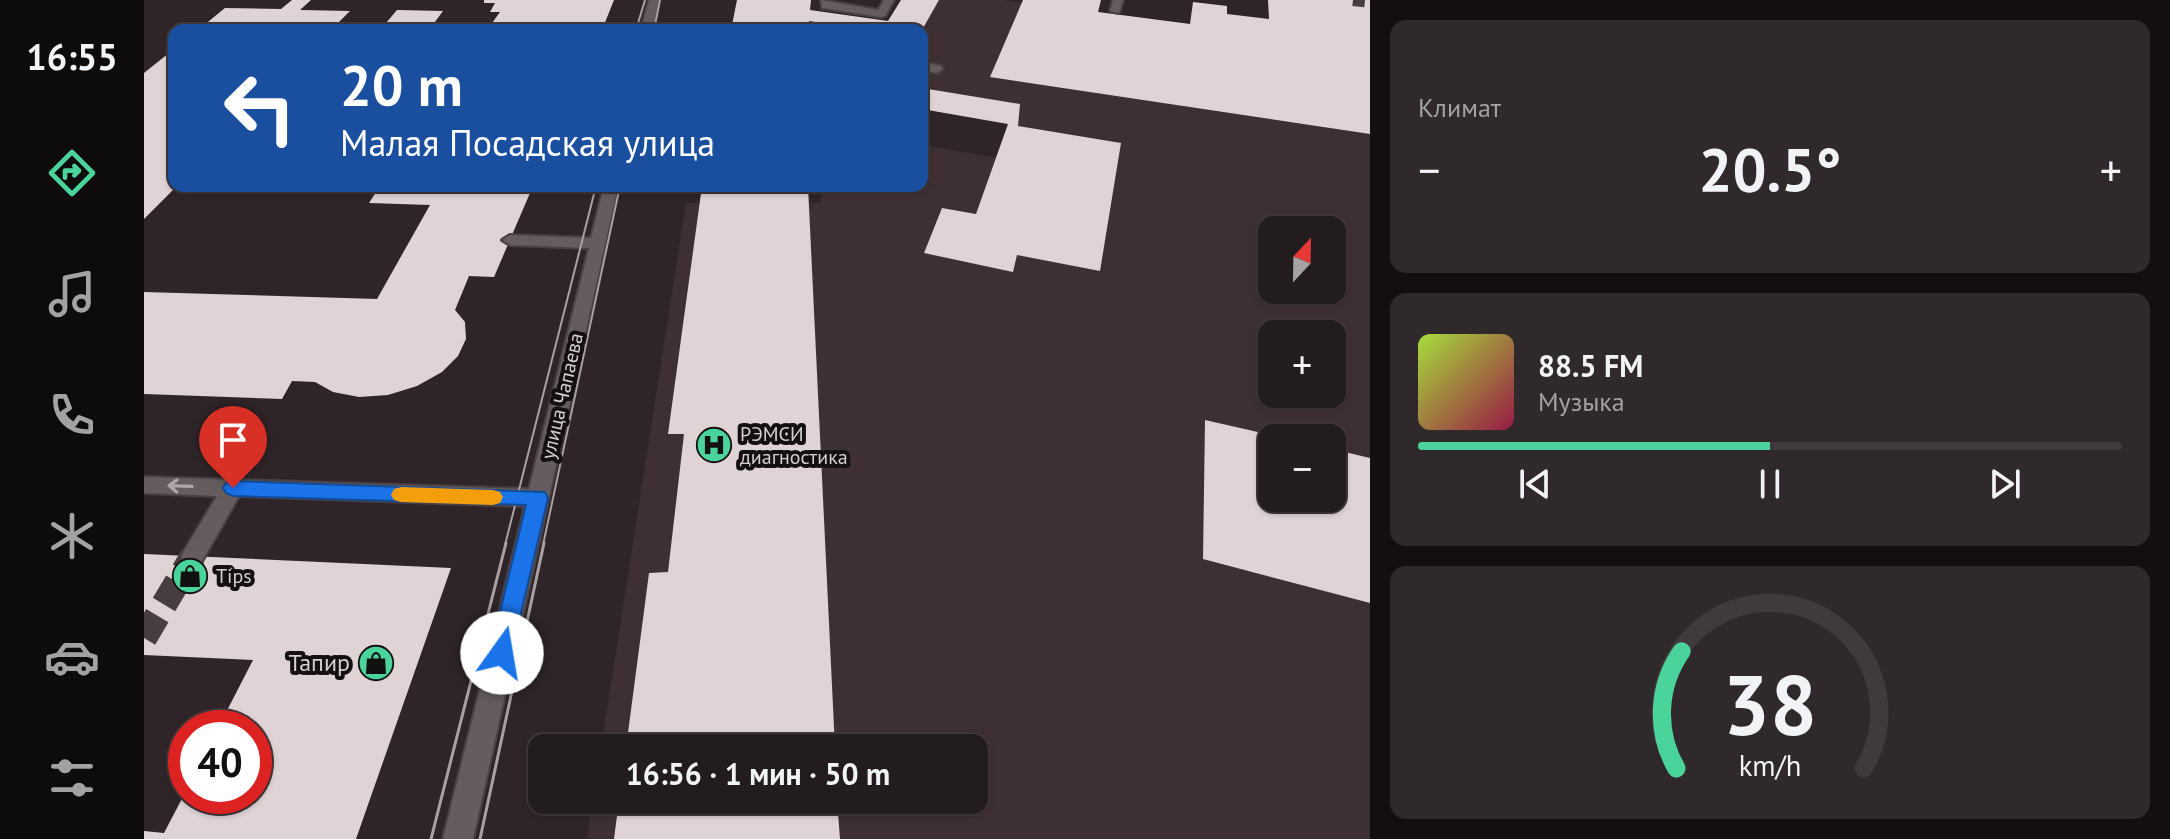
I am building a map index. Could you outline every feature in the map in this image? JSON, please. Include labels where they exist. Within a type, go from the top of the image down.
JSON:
[{"type":"street","points":[[648,24],[654,0]]},
{"type":"street","points":[[826,0],[826,6],[881,14],[889,0]]},
{"type":"street","points":[[928,67],[937,69]]},
{"type":"street","name":"улица Чапаева","points":[[458,839],[610,192]]},
{"type":"street","points":[[510,240],[597,243]]},
{"type":"street","points":[[144,485],[538,498]]},
{"type":"street","points":[[193,556],[233,488]]},
{"type":"shaded area","points":[[939,0],[1003,0],[1370,47],[1370,839],[587,839],[591,814],[988,814],[988,734],[603,734],[686,203],[821,203],[820,192],[928,192],[928,146],[1085,173],[1069,135],[928,110],[928,24],[925,24]]},
{"type":"building","points":[[292,0],[311,0],[300,10],[350,11],[337,24],[205,24],[225,8],[281,9]]},
{"type":"building","points":[[484,0],[614,0],[604,24],[491,24],[500,12],[490,12],[495,3],[484,3]]},
{"type":"building","points":[[737,0],[811,0],[810,10],[888,21],[901,0],[939,0],[925,24],[828,24],[809,21],[809,24],[732,24]]},
{"type":"building","points":[[1023,0],[1101,0],[1098,12],[1190,24],[1193,2],[1227,6],[1227,14],[1269,19],[1268,0],[1370,0],[1370,134],[990,77]]},
{"type":"building","points":[[397,10],[443,11],[433,24],[385,24]]},
{"type":"building","points":[[168,54],[168,192],[171,192],[144,219],[144,73]]},
{"type":"building","points":[[928,89],[1020,104],[1018,126],[1121,143],[1100,271],[1017,255],[1013,272],[924,253],[942,208],[976,214],[1008,124],[928,110]]},
{"type":"building","points":[[376,192],[530,192],[494,277],[469,276],[455,310],[465,322],[466,339],[458,356],[442,372],[417,386],[388,395],[359,397],[333,392],[315,382],[292,381],[282,399],[144,394],[144,292],[377,299],[430,205],[369,203]]},
{"type":"building","points":[[701,192],[808,192],[834,734],[628,734],[649,573],[668,572],[684,434],[668,434]]},
{"type":"building","points":[[1205,420],[1258,432],[1258,512],[1346,512],[1346,452],[1370,458],[1370,603],[1203,559]]},
{"type":"building","points":[[144,554],[451,568],[356,839],[144,839],[144,831],[164,833],[174,814],[272,814],[272,710],[227,710],[253,660],[144,655]]},
{"type":"building","points":[[617,814],[838,814],[840,839],[614,839]]},
{"type":"tunnel","points":[[1353,0],[1370,2]]},
{"type":"tunnel","points":[[144,638],[193,556]]},
{"type":"tram line","points":[[638,24],[645,0]]},
{"type":"tram line","points":[[655,24],[660,0]]},
{"type":"tram line","points":[[505,545],[594,192]]},
{"type":"tram line","points":[[543,545],[619,192]]},
{"type":"tram line","points":[[431,839],[506,543]]},
{"type":"tram line","points":[[480,839],[544,543]]},
{"type":"slow traffic","points":[[401,495],[493,497]]},
{"type":"place","name":"РЭМСИ диагностика","points":[[714,445]]},
{"type":"place","name":"Tips","points":[[190,576]]},
{"type":"place","name":"Тапир","points":[[376,663]]},
{"type":"route","points":[[233,488],[538,498],[502,653]]}]
